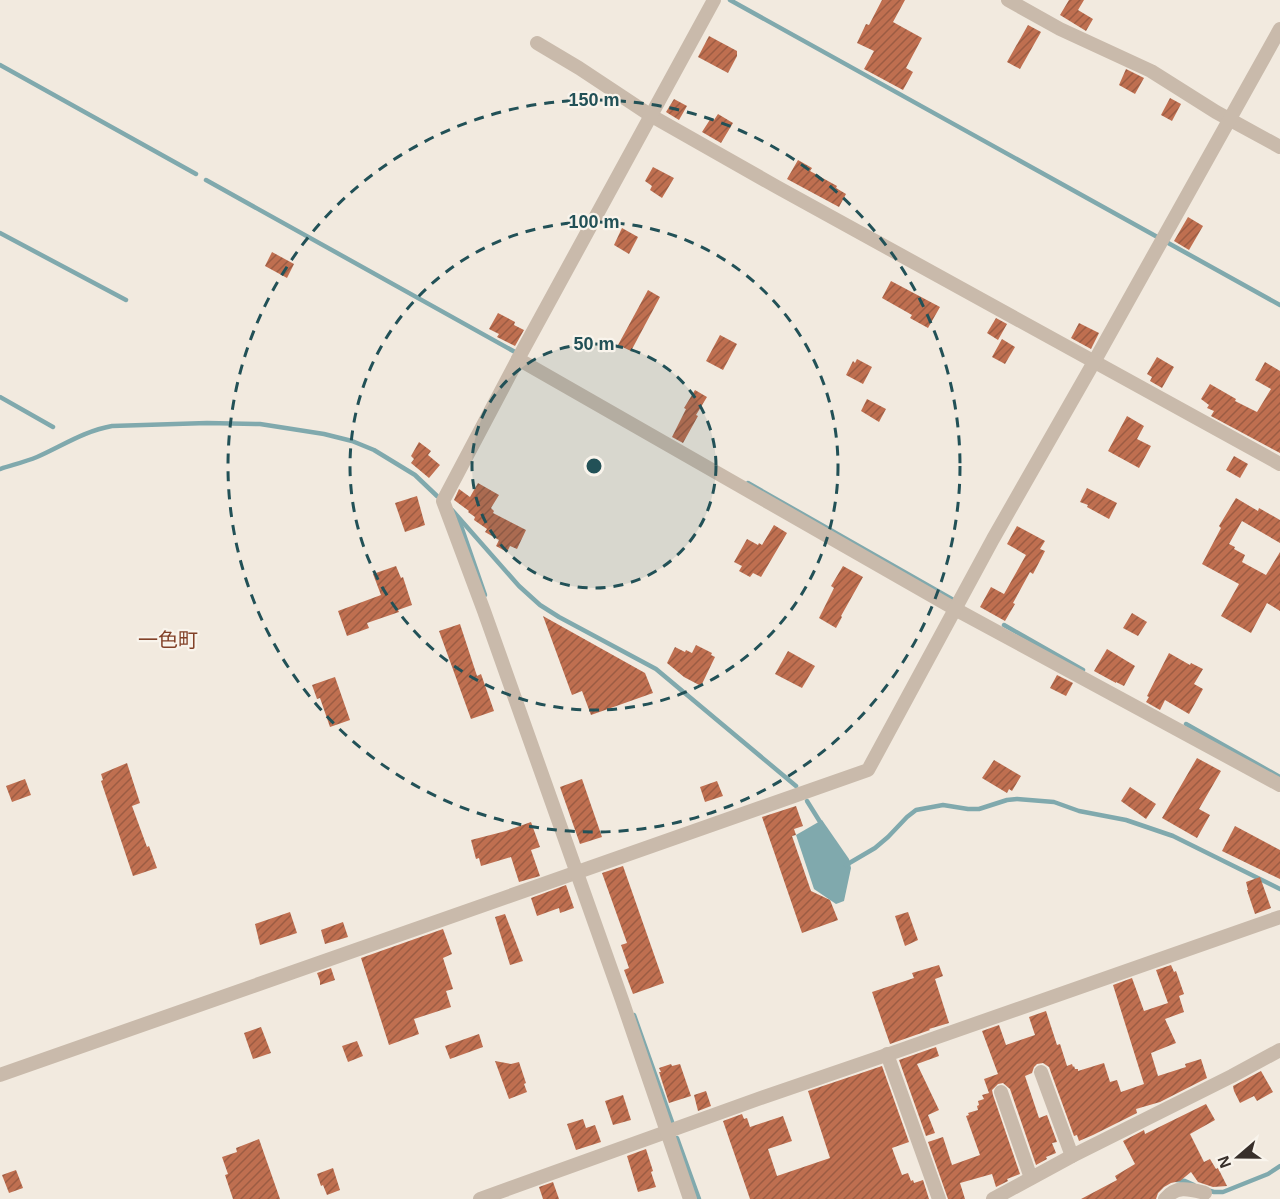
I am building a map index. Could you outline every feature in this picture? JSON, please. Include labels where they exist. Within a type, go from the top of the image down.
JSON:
[{"type":"street","points":[[690,1199],[577,872],[443,501],[518,358],[714,0]]},
{"type":"street","points":[[1008,0],[1060,29],[1151,71],[1280,147]]},
{"type":"street","points":[[0,1075],[868,770],[993,539],[1280,29]]},
{"type":"street","points":[[537,43],[650,115],[1280,464]]},
{"type":"street","points":[[518,358],[955,609],[1280,785]]},
{"type":"street","points":[[480,1199],[1280,917]]},
{"type":"street","points":[[993,1199],[1280,1050]]},
{"type":"street","points":[[887,1054],[939,1199]]},
{"type":"street","points":[[1041,1072],[1072,1156]]},
{"type":"street","points":[[1001,1092],[1031,1178]]},
{"type":"street","points":[[1165,1199],[1178,1189],[1186,1188],[1205,1194]]},
{"type":"water","points":[[822,820],[849,859],[851,868],[844,901],[836,904],[814,889],[796,835]]},
{"type":"building","points":[[882,0],[905,0],[893,22],[922,38],[906,68],[913,72],[903,90],[864,69],[874,51],[857,43]]},
{"type":"building","points":[[1069,0],[1084,0],[1078,10],[1093,19],[1086,31],[1060,15]]},
{"type":"building","points":[[1028,25],[1041,32],[1020,69],[1007,62]]},
{"type":"building","points":[[709,36],[737,51],[737,56],[728,73],[698,57]]},
{"type":"building","points":[[1126,69],[1144,78],[1135,94],[1119,85]]},
{"type":"building","points":[[1170,98],[1181,104],[1172,121],[1161,115]]},
{"type":"building","points":[[674,99],[687,106],[679,120],[666,112]]},
{"type":"building","points":[[718,114],[733,123],[721,143],[702,132],[711,118],[714,120]]},
{"type":"building","points":[[798,160],[812,168],[810,171],[837,186],[836,188],[846,194],[839,207],[787,179]]},
{"type":"building","points":[[653,167],[674,178],[662,198],[650,190],[652,186],[645,181]]},
{"type":"building","points":[[1188,217],[1203,226],[1189,250],[1174,241]]},
{"type":"building","points":[[622,228],[638,237],[629,254],[614,245]]},
{"type":"building","points":[[272,252],[294,264],[287,278],[265,266]]},
{"type":"building","points":[[891,281],[940,307],[928,328],[910,318],[912,315],[882,298]]},
{"type":"building","points":[[648,290],[660,297],[631,351],[618,345]]},
{"type":"building","points":[[498,313],[524,330],[515,346],[497,337],[499,334],[489,329]]},
{"type":"building","points":[[996,318],[1007,324],[998,340],[987,333]]},
{"type":"building","points":[[1079,323],[1099,333],[1091,349],[1071,338]]},
{"type":"building","points":[[720,335],[737,344],[723,370],[706,361]]},
{"type":"building","points":[[1002,339],[1015,347],[1005,364],[992,357]]},
{"type":"building","points":[[1157,357],[1174,367],[1162,388],[1150,381],[1152,377],[1147,374]]},
{"type":"building","points":[[857,359],[872,367],[863,384],[846,375],[853,361],[855,363]]},
{"type":"building","points":[[1265,362],[1280,371],[1280,453],[1211,416],[1214,411],[1207,408],[1209,405],[1201,399],[1210,384],[1236,399],[1235,401],[1257,412],[1271,389],[1255,380]]},
{"type":"building","points":[[695,390],[707,397],[683,443],[672,437],[686,409],[684,408]]},
{"type":"building","points":[[867,399],[886,409],[879,422],[861,411]]},
{"type":"building","points":[[1127,416],[1144,426],[1137,439],[1151,446],[1139,468],[1108,451]]},
{"type":"building","points":[[419,442],[431,451],[428,455],[440,465],[429,478],[411,463],[414,459],[411,456]]},
{"type":"building","points":[[1234,456],[1248,464],[1240,478],[1226,470]]},
{"type":"building","points":[[478,483],[499,495],[491,508],[493,513],[526,530],[517,549],[510,546],[507,552],[496,546],[499,540],[485,532],[487,529],[474,520],[475,517],[469,511],[454,500],[459,489],[470,497]]},
{"type":"building","points":[[1087,488],[1117,503],[1109,519],[1080,502]]},
{"type":"building","points":[[417,496],[425,525],[405,532],[395,503]]},
{"type":"building","points":[[1236,498],[1280,520],[1280,543],[1242,521],[1229,544],[1245,555],[1242,562],[1266,575],[1280,552],[1280,611],[1267,603],[1251,633],[1221,616],[1239,584],[1202,564],[1221,528],[1219,526]]},
{"type":"building","points":[[774,525],[787,533],[761,577],[753,573],[750,577],[739,571],[742,566],[734,562],[747,539],[762,545]]},
{"type":"building","points":[[1017,526],[1045,541],[1040,549],[1045,551],[1033,574],[1030,572],[1005,621],[980,607],[991,587],[1004,594],[1026,555],[1007,544]]},
{"type":"building","points":[[396,566],[401,578],[403,577],[412,605],[367,623],[369,628],[347,636],[338,611],[381,595],[373,574]]},
{"type":"building","points":[[843,566],[863,577],[836,628],[819,618],[834,588],[831,586]]},
{"type":"building","points":[[1132,613],[1147,622],[1138,636],[1123,628]]},
{"type":"building","points":[[543,616],[645,673],[653,693],[591,715],[582,691],[572,695]]},
{"type":"building","points":[[460,624],[477,676],[481,674],[494,711],[471,719],[439,631]]},
{"type":"building","points":[[696,645],[715,657],[701,686],[684,677],[667,663],[675,647],[692,653]]},
{"type":"building","points":[[1107,649],[1135,666],[1124,686],[1094,671]]},
{"type":"building","points":[[788,651],[815,666],[802,688],[775,674]]},
{"type":"building","points":[[1169,653],[1190,665],[1191,663],[1203,669],[1194,684],[1203,689],[1189,714],[1165,700],[1160,710],[1146,702]]},
{"type":"building","points":[[1057,675],[1073,683],[1066,696],[1050,688]]},
{"type":"building","points":[[335,677],[350,720],[330,727],[320,698],[317,699],[312,685]]},
{"type":"building","points":[[1197,758],[1221,771],[1199,809],[1210,815],[1197,838],[1162,818]]},
{"type":"building","points":[[994,760],[1021,776],[1012,791],[1009,789],[1007,793],[982,778]]},
{"type":"building","points":[[127,763],[140,803],[132,806],[157,868],[133,876],[101,781],[103,780],[101,774]]},
{"type":"building","points":[[25,779],[31,795],[12,802],[6,786]]},
{"type":"building","points":[[582,779],[602,837],[580,844],[560,787]]},
{"type":"building","points":[[717,781],[723,796],[705,802],[700,787]]},
{"type":"building","points":[[1130,787],[1156,804],[1146,819],[1121,801]]},
{"type":"building","points":[[796,806],[803,826],[794,829],[796,835],[792,836],[811,891],[830,900],[838,920],[802,933],[762,817]]},
{"type":"building","points":[[531,822],[540,847],[531,850],[540,876],[519,882],[511,857],[481,866],[479,858],[476,859],[471,840]]},
{"type":"building","points":[[1235,826],[1280,850],[1280,879],[1222,851]]},
{"type":"building","points":[[623,866],[664,983],[633,994],[624,970],[629,968],[621,945],[627,943],[602,873]]},
{"type":"building","points":[[1260,877],[1271,908],[1255,914],[1246,882]]},
{"type":"building","points":[[566,885],[574,908],[560,913],[559,908],[537,916],[531,898]]},
{"type":"building","points":[[290,912],[297,933],[260,945],[255,924]]},
{"type":"building","points":[[908,912],[918,940],[905,946],[895,916]]},
{"type":"building","points":[[505,914],[523,961],[510,965],[495,917]]},
{"type":"building","points":[[343,922],[348,937],[325,944],[321,930]]},
{"type":"building","points":[[443,929],[452,954],[443,958],[453,989],[446,991],[451,1007],[414,1019],[419,1034],[389,1045],[361,958]]},
{"type":"building","points":[[939,965],[943,976],[935,979],[949,1023],[890,1044],[872,992],[914,978],[912,973]]},
{"type":"building","points":[[1171,965],[1174,972],[1176,971],[1184,994],[1179,996],[1184,1012],[1165,1019],[1176,1043],[1151,1053],[1158,1076],[1186,1067],[1185,1064],[1201,1059],[1207,1078],[1160,1102],[1136,1109],[1137,1113],[1079,1141],[1077,1135],[1074,1136],[1049,1067],[1043,1063],[1037,1064],[1032,1073],[1025,1076],[1039,1118],[1047,1115],[1057,1142],[1052,1143],[1056,1153],[1036,1165],[1010,1089],[1003,1083],[998,1084],[992,1090],[993,1095],[1020,1174],[996,1187],[992,1174],[960,1183],[965,1199],[948,1199],[928,1142],[943,1137],[952,1165],[980,1155],[966,1116],[978,1110],[978,1101],[984,1099],[982,1095],[989,1093],[984,1079],[998,1074],[982,1031],[999,1025],[1006,1045],[1035,1035],[1029,1017],[1046,1011],[1057,1045],[1060,1044],[1067,1066],[1072,1064],[1078,1071],[1104,1063],[1110,1082],[1117,1080],[1121,1092],[1144,1084],[1113,985],[1132,978],[1144,1011],[1168,1003],[1156,970]]},
{"type":"building","points":[[331,968],[335,980],[320,985],[317,973]]},
{"type":"building","points":[[261,1027],[271,1053],[253,1059],[244,1033]]},
{"type":"building","points":[[479,1034],[483,1047],[450,1059],[445,1046]]},
{"type":"building","points":[[357,1041],[363,1056],[348,1062],[342,1046]]},
{"type":"building","points":[[936,1047],[939,1056],[917,1064],[939,1110],[928,1115],[935,1133],[926,1136],[899,1060]]},
{"type":"building","points":[[495,1061],[511,1064],[519,1062],[527,1092],[509,1099]]},
{"type":"building","points":[[671,1064],[672,1066],[680,1064],[691,1096],[669,1103],[659,1068]]},
{"type":"building","points":[[882,1066],[909,1142],[892,1148],[902,1175],[908,1173],[914,1183],[923,1180],[929,1199],[750,1199],[723,1121],[742,1114],[744,1119],[747,1118],[750,1127],[783,1116],[792,1141],[768,1149],[777,1176],[830,1158],[808,1091]]},
{"type":"building","points":[[1261,1071],[1273,1092],[1257,1101],[1254,1096],[1240,1103],[1233,1086]]},
{"type":"building","points":[[706,1091],[711,1106],[698,1111],[694,1095]]},
{"type":"building","points":[[623,1095],[631,1120],[613,1125],[605,1101]]},
{"type":"building","points":[[1206,1104],[1215,1120],[1190,1134],[1204,1162],[1210,1159],[1216,1169],[1218,1168],[1227,1186],[1213,1187],[1198,1182],[1191,1172],[1180,1181],[1164,1187],[1156,1199],[1081,1199],[1117,1180],[1115,1176],[1135,1164],[1123,1141],[1144,1130],[1145,1134]]},
{"type":"building","points":[[583,1119],[586,1128],[595,1125],[601,1142],[576,1150],[567,1124]]},
{"type":"building","points":[[259,1139],[280,1199],[233,1199],[222,1157],[237,1152],[236,1148]]},
{"type":"building","points":[[646,1149],[656,1187],[638,1192],[627,1156]]},
{"type":"building","points":[[333,1168],[340,1190],[327,1195],[317,1174]]},
{"type":"building","points":[[16,1170],[23,1188],[9,1193],[2,1175]]},
{"type":"building","points":[[553,1182],[559,1199],[543,1199],[539,1187]]},
{"type":"waterway","points":[[730,0],[1280,305]]},
{"type":"waterway","points":[[0,65],[196,174]]},
{"type":"waterway","points":[[206,180],[515,352]]},
{"type":"waterway","points":[[0,233],[126,300]]},
{"type":"waterway","points":[[0,397],[53,427]]},
{"type":"waterway","points":[[0,469],[37,457],[92,431],[112,426],[260,424],[352,441],[374,450],[415,475],[437,496]]},
{"type":"waterway","points":[[748,483],[957,602]]},
{"type":"waterway","points":[[452,510],[519,586],[540,605],[656,669],[796,786]]},
{"type":"waterway","points":[[459,520],[485,595]]},
{"type":"waterway","points":[[1004,625],[1083,670]]},
{"type":"waterway","points":[[1186,724],[1280,777]]},
{"type":"waterway","points":[[846,865],[875,848],[916,810],[943,805],[979,809],[1017,799],[1054,802],[1079,811],[1126,820],[1173,836],[1280,889]]},
{"type":"waterway","points":[[807,801],[822,825]]},
{"type":"waterway","points":[[634,1015],[672,1122]]},
{"type":"waterway","points":[[677,1138],[699,1199]]},
{"type":"waterway","points":[[1207,1190],[1223,1192],[1268,1174],[1280,1166]]},
{"type":"waterway","points":[[1176,1180],[1194,1185]]},
{"type":"district","name":"一色町","points":[[168,640]]}]
